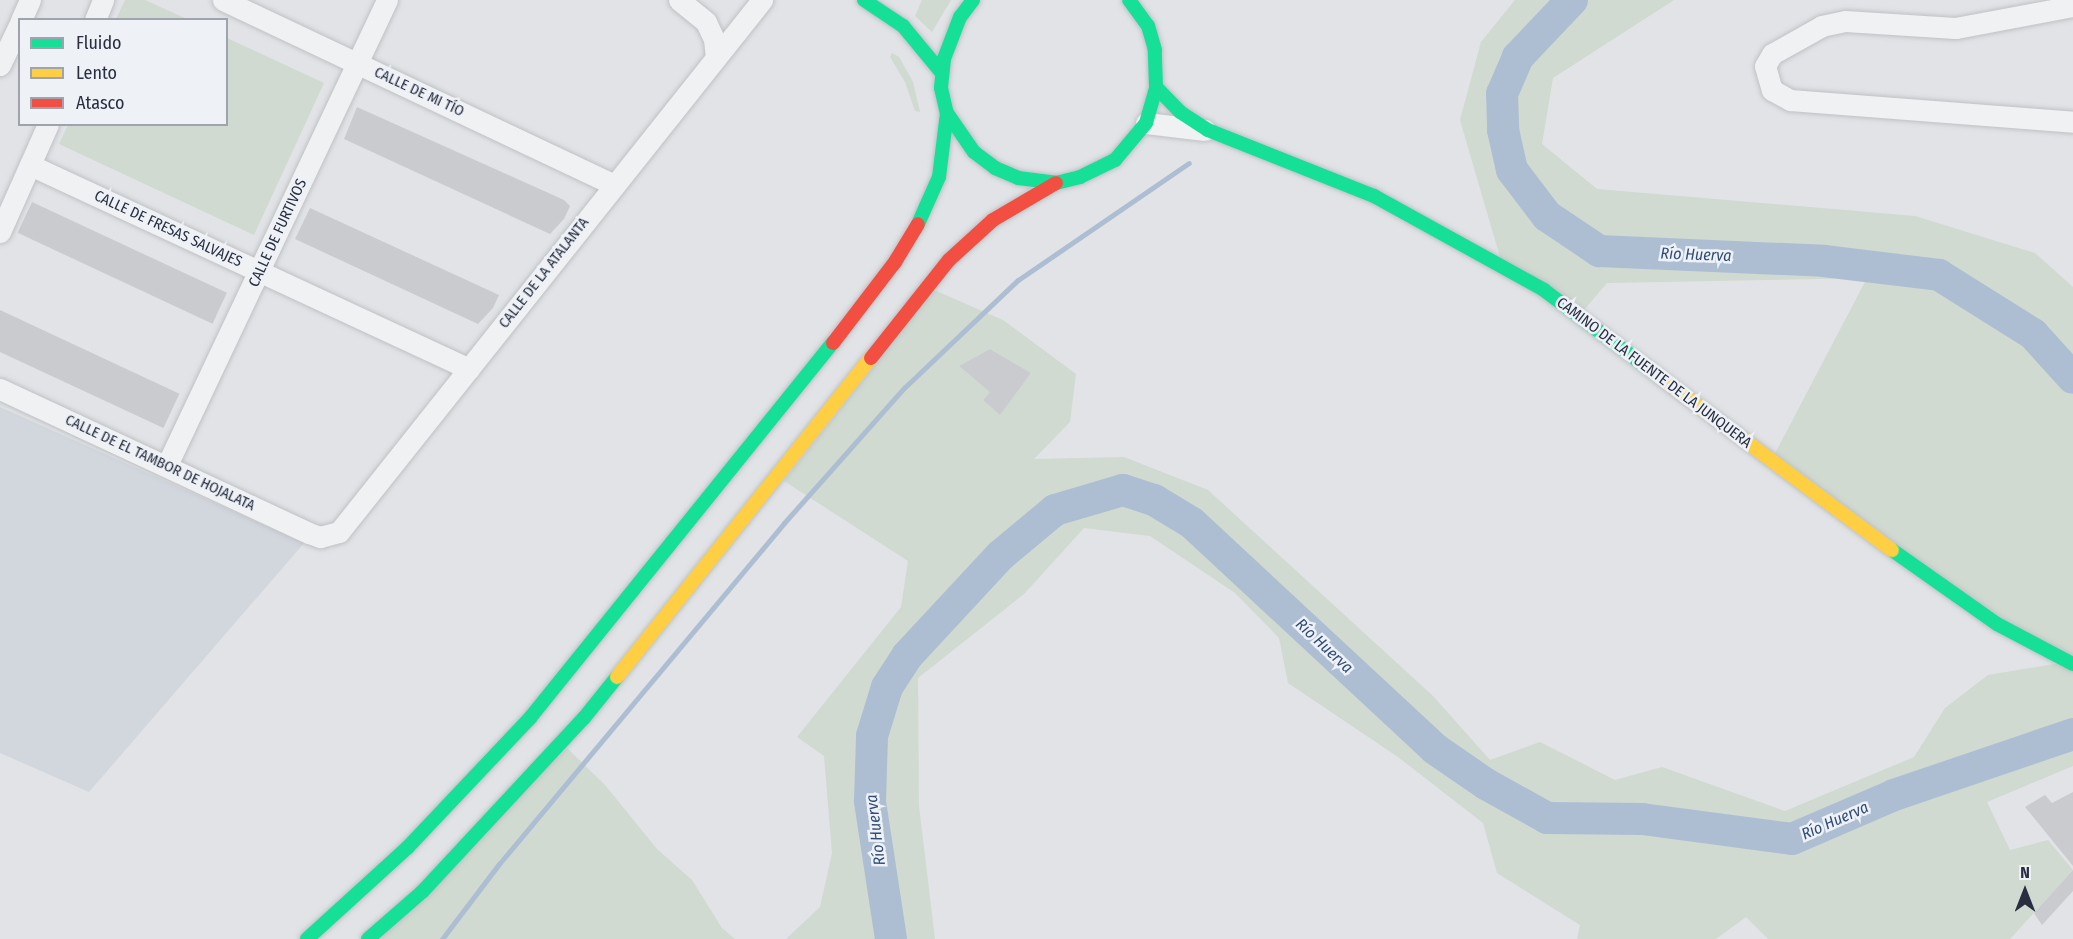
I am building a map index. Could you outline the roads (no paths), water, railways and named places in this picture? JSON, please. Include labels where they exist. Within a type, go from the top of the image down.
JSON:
[{"type":"main road","points":[[864,0],[903,26],[941,72]]},
{"type":"main road","points":[[307,939],[408,847],[530,718],[815,367],[896,262],[916,228],[939,177],[948,113],[941,72],[949,40],[973,0]]},
{"type":"main road","points":[[1129,0],[1148,26]]},
{"type":"main road","points":[[368,939],[423,891],[584,718],[949,260],[993,220],[1056,183],[1091,174],[1115,160],[1146,123],[1156,87],[1155,50],[1148,26],[1147,0]]},
{"type":"main road","name":"CAMINO DE LA FUENTE DE LA JUNQUERA","points":[[1156,87],[1180,112],[1208,130],[1365,192],[1502,264],[1544,290],[1934,582],[1997,624],[2073,664]]},
{"type":"main road","points":[[948,113],[975,152],[995,168],[1018,178],[1056,183]]},
{"type":"street","points":[[21,18],[30,0]]},
{"type":"street","points":[[96,18],[103,0]]},
{"type":"street","name":"CALLE DE MI TÍO","points":[[223,0],[614,185]]},
{"type":"street","name":"CALLE DE FURTIVOS","points":[[167,465],[387,0]]},
{"type":"street","points":[[679,0],[706,22],[714,39],[716,57]]},
{"type":"street","name":"CALLE DE LA ATALANTA","points":[[320,537],[339,532],[346,525],[762,0]]},
{"type":"street","points":[[2073,6],[1955,28],[1845,21],[1822,26],[1772,54],[1765,66],[1772,90],[1790,100],[2073,122]]},
{"type":"street","points":[[0,65],[18,25]]},
{"type":"street","name":"CAMINO DE LA FUENTE DE LA JUNQUERA","points":[[1146,123],[1208,130]]},
{"type":"street","points":[[0,232],[47,126]]},
{"type":"street","name":"CALLE DE FRESAS SALVAJES","points":[[30,165],[469,369]]},
{"type":"street","name":"CALLE DE EL TAMBOR DE HOJALATA","points":[[0,389],[320,537]]},
{"type":"waterway","name":"Río Huerva","points":[[1572,0],[1518,57],[1502,94],[1503,130],[1512,170],[1547,216],[1599,251],[1824,261],[1939,275],[2033,334],[2073,378]]},
{"type":"waterway","points":[[442,939],[499,864],[784,523],[904,388],[1018,280],[1189,163]]},
{"type":"waterway","name":"Río Huerva","points":[[891,939],[870,801],[872,736],[887,687],[907,656],[1001,555],[1055,510],[1123,490],[1154,500],[1192,523],[1435,749],[1486,784],[1547,818],[1642,819],[1792,839],[1894,795],[2073,734]]}]
